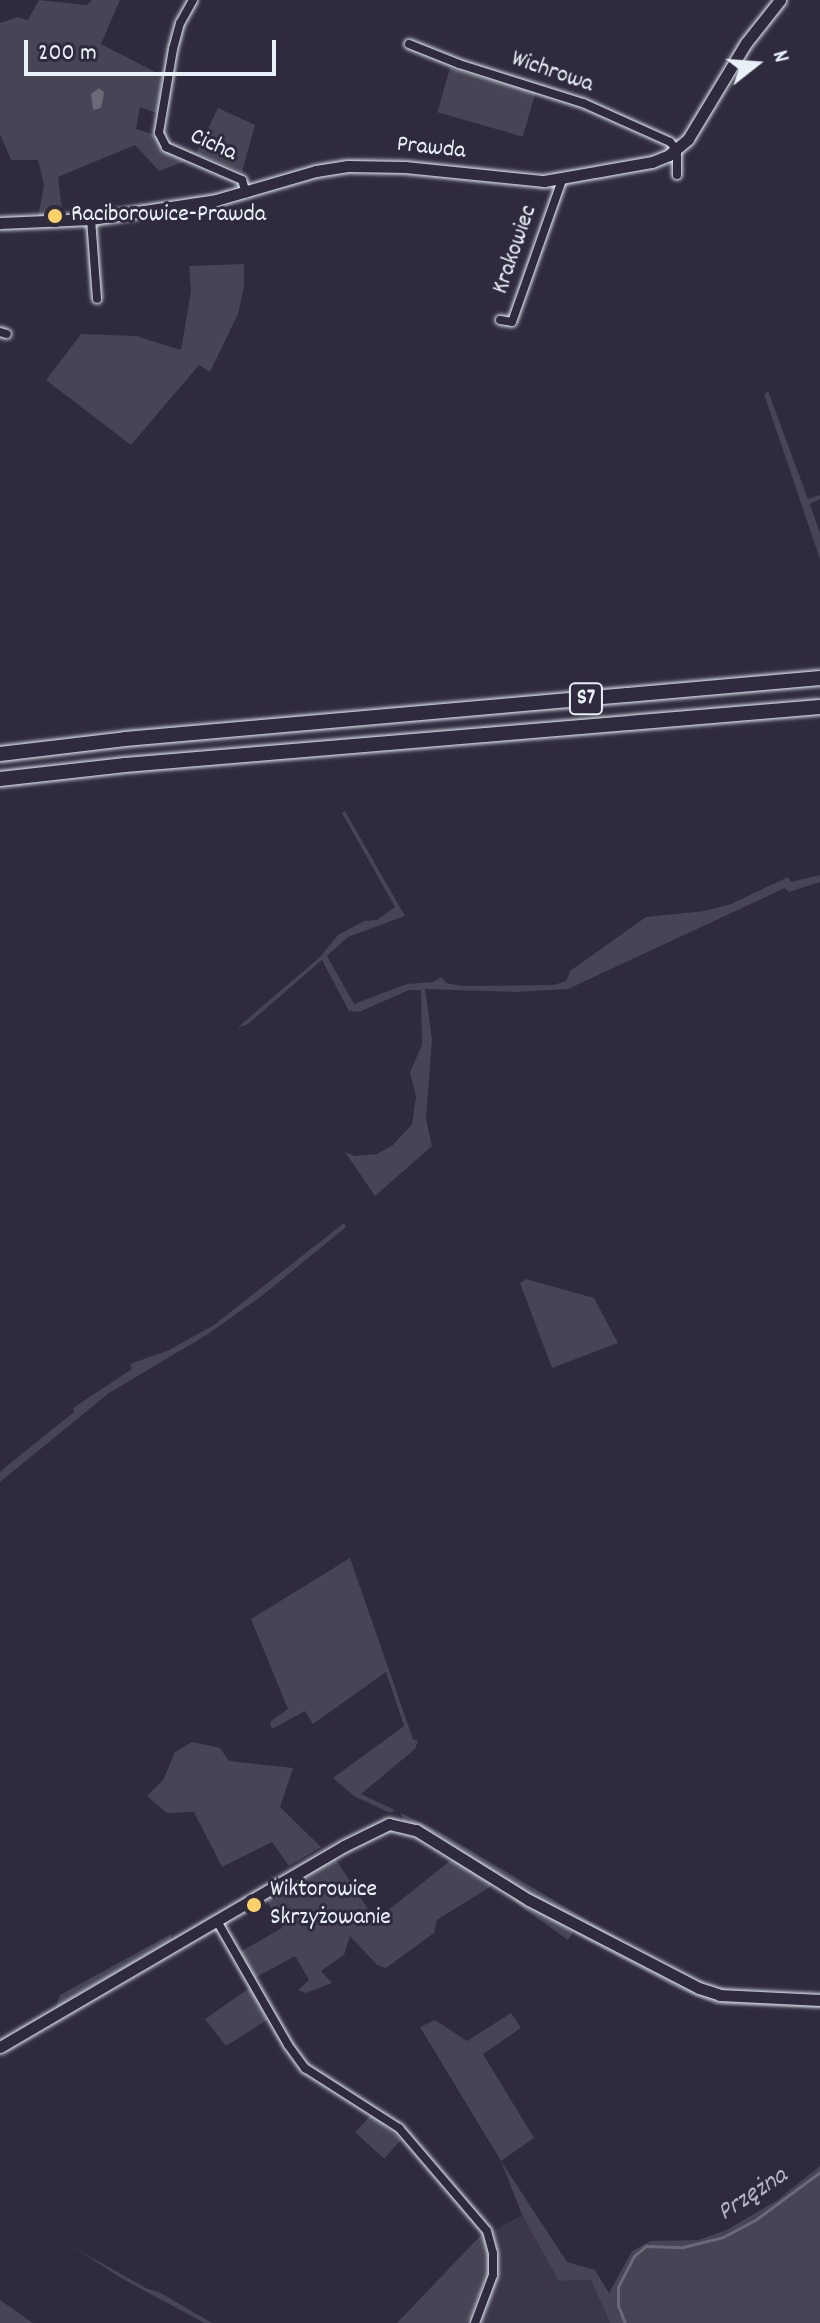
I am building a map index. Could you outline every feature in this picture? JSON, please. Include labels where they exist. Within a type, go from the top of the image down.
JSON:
[{"type":"highway","name":"S7","points":[[0,754],[125,739],[820,678]]},
{"type":"highway","name":"S7","points":[[0,779],[140,763],[820,707]]},
{"type":"street","name":"Cicha","points":[[193,0],[180,23],[173,49],[159,133],[166,147],[242,180],[246,193]]},
{"type":"street","points":[[677,175],[677,150],[688,139],[746,43],[780,0]]},
{"type":"street","name":"Wichrowa","points":[[409,44],[459,64],[583,103],[670,142],[677,150]]},
{"type":"street","name":"Prawda","points":[[0,223],[91,219],[246,193],[316,171],[348,166],[405,167],[520,181],[562,180],[652,162],[677,150]]},
{"type":"street","name":"Krakowiec","points":[[500,320],[512,322],[562,180]]},
{"type":"street","points":[[91,219],[97,299]]},
{"type":"street","points":[[2,2046],[344,1846],[389,1824],[416,1830],[529,1900],[699,1988],[720,1995],[820,2000]]},
{"type":"street","points":[[217,1921],[288,2045],[305,2068],[399,2128],[487,2231],[493,2253],[493,2275],[475,2323]]},
{"type":"shaded area","points":[[39,0],[87,5],[92,0],[120,0],[101,44],[163,76],[157,113],[140,107],[136,129],[156,135],[166,151],[186,161],[159,171],[135,145],[58,177],[63,216],[38,217],[44,185],[38,160],[11,160],[0,134],[0,23],[18,17],[28,20]]},
{"type":"shaded area","points":[[450,68],[536,93],[523,137],[437,112]]},
{"type":"shaded area","points":[[218,108],[255,125],[242,172],[196,153]]},
{"type":"shaded area","points":[[244,264],[244,287],[238,314],[210,372],[199,365],[131,445],[46,380],[81,334],[136,336],[181,350],[191,291],[189,266]]},
{"type":"shaded area","points":[[768,391],[808,499],[820,495],[820,499],[810,504],[820,533],[820,559],[764,394]]},
{"type":"shaded area","points":[[345,811],[405,916],[348,937],[327,956],[354,1004],[407,984],[433,982],[442,977],[446,983],[461,986],[554,985],[566,981],[570,971],[646,917],[705,911],[731,904],[788,877],[791,882],[820,875],[820,882],[789,892],[785,888],[568,989],[514,992],[425,989],[432,1039],[426,1119],[432,1146],[375,1196],[345,1152],[355,1156],[377,1154],[393,1145],[412,1124],[416,1097],[410,1072],[422,1045],[421,990],[409,990],[359,1012],[349,1011],[322,960],[248,1024],[237,1028],[320,957],[338,935],[364,921],[377,920],[395,907],[342,813]]},
{"type":"shaded area","points":[[344,1223],[346,1227],[263,1295],[205,1336],[109,1393],[0,1482],[0,1472],[74,1412],[73,1408],[132,1369],[130,1364],[169,1350],[214,1325]]},
{"type":"shaded area","points":[[526,1279],[594,1298],[618,1343],[552,1368],[520,1283]]},
{"type":"shaded area","points":[[350,1558],[413,1739],[418,1741],[415,1749],[361,1794],[395,1810],[390,1813],[354,1796],[333,1778],[404,1726],[386,1672],[313,1724],[305,1711],[272,1729],[270,1722],[288,1709],[251,1619]]},
{"type":"shaded area","points":[[192,1742],[220,1748],[229,1761],[293,1768],[280,1807],[321,1847],[289,1866],[272,1842],[222,1867],[194,1812],[167,1813],[147,1796],[163,1780],[175,1752]]},
{"type":"shaded area","points":[[401,1813],[438,1831],[617,1938],[616,1942],[524,1892],[436,1834],[403,1820]]},
{"type":"shaded area","points":[[455,1857],[496,1883],[437,1920],[434,1933],[386,1968],[377,1965],[350,1936],[344,1955],[321,1971],[332,1983],[306,1993],[298,1990],[309,1980],[295,1956],[255,1978],[240,1952],[282,1928],[265,1897],[335,1858],[368,1909],[382,1915]]},
{"type":"shaded area","points":[[503,1889],[697,1993],[820,2003],[820,2008],[716,2005],[672,1986],[573,1932],[568,1940],[520,1906]]},
{"type":"shaded area","points":[[171,1934],[171,1940],[56,2007],[60,1995]]},
{"type":"shaded area","points":[[251,1987],[267,2020],[226,2046],[205,2019]]},
{"type":"shaded area","points":[[511,2013],[521,2028],[483,2054],[534,2138],[501,2161],[420,2027],[435,2020],[467,2041]]},
{"type":"shaded area","points":[[372,2114],[401,2140],[384,2159],[355,2133]]},
{"type":"shaded area","points":[[501,2161],[567,2262],[595,2270],[609,2293],[632,2251],[651,2241],[698,2240],[727,2230],[776,2201],[820,2166],[820,2323],[610,2323],[591,2280],[559,2281],[522,2215]]},
{"type":"shaded area","points":[[522,2215],[559,2281],[591,2280],[610,2323],[481,2323],[500,2265],[494,2231]]},
{"type":"shaded area","points":[[52,2233],[212,2323],[204,2323],[121,2278]]},
{"type":"shaded area","points":[[482,2234],[489,2247],[488,2274],[467,2323],[397,2323]]},
{"type":"shaded area","points":[[0,2300],[33,2323],[0,2323]]},
{"type":"water","points":[[99,88],[104,92],[101,108],[93,110],[91,94]]},
{"type":"waterway","name":"Przężna","points":[[625,2323],[618,2306],[618,2287],[634,2256],[646,2246],[683,2247],[723,2237],[758,2218],[820,2172]]},
{"type":"place","name":"Raciborowice-Prawda","points":[[55,216]]},
{"type":"place","name":"Wiktorowice Skrzyżowanie","points":[[254,1905]]}]
